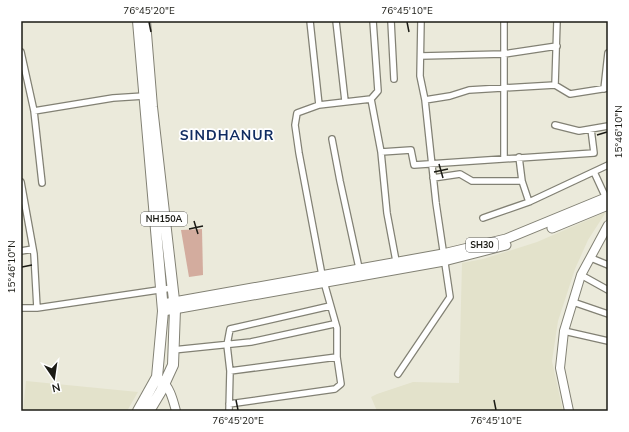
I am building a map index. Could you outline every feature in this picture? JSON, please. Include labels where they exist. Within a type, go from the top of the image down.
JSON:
[{"type":"highway","name":"NH150A","points":[[138,21],[163,307],[161,380],[149,411]]},
{"type":"highway","name":"NH150A","points":[[138,411],[173,365],[174,305],[152,107],[145,21]]},
{"type":"main road","points":[[163,307],[444,257],[522,240],[608,200]]},
{"type":"main road","points":[[323,279],[359,268],[396,261],[444,257]]},
{"type":"street","points":[[310,21],[319,105]]},
{"type":"street","points":[[336,21],[345,101]]},
{"type":"street","points":[[373,21],[378,91],[371,100],[381,152],[387,213],[396,261]]},
{"type":"street","points":[[392,21],[394,79]]},
{"type":"street","points":[[398,374],[450,297],[433,178],[425,100],[420,76],[421,21]]},
{"type":"street","points":[[504,21],[504,159]]},
{"type":"street","points":[[555,85],[557,21]]},
{"type":"street","points":[[421,56],[504,54],[557,46]]},
{"type":"street","points":[[21,52],[34,111],[42,183]]},
{"type":"street","points":[[425,100],[450,96],[469,90],[555,85],[570,94],[606,89],[608,53]]},
{"type":"street","points":[[34,111],[113,98],[144,96]]},
{"type":"street","points":[[229,404],[335,389],[341,384],[337,357],[337,328],[334,324],[323,279],[295,125],[297,114],[319,105],[325,106],[345,101],[371,100]]},
{"type":"street","points":[[555,125],[579,131],[608,126]]},
{"type":"street","points":[[381,152],[411,150],[414,165],[431,162],[594,153],[591,129]]},
{"type":"street","points":[[332,138],[359,268]]},
{"type":"street","points":[[518,157],[522,181],[529,202]]},
{"type":"street","points":[[483,218],[529,202],[608,165]]},
{"type":"street","points":[[594,172],[608,200]]},
{"type":"street","points":[[433,178],[460,174],[472,181],[522,181]]},
{"type":"street","points":[[21,182],[33,249],[37,308]]},
{"type":"street","points":[[569,411],[560,368],[564,331],[581,275],[608,225]]},
{"type":"street","points":[[21,251],[33,249]]},
{"type":"street","points":[[590,258],[608,265]]},
{"type":"street","points":[[581,275],[608,290]]},
{"type":"street","points":[[21,308],[37,308],[172,288]]},
{"type":"street","points":[[573,302],[608,314]]},
{"type":"street","points":[[229,411],[230,371],[227,345],[230,329],[330,306]]},
{"type":"street","points":[[173,350],[251,342],[334,324]]},
{"type":"street","points":[[564,331],[608,341]]},
{"type":"street","points":[[230,371],[337,357]]},
{"type":"street","points":[[161,380],[176,411]]},
{"type":"shaded area","points":[[606,212],[588,240],[575,269],[558,321],[552,361],[563,411],[377,411],[371,397],[377,394],[413,382],[459,383],[462,263],[483,259],[537,242]]},
{"type":"shaded area","points":[[202,229],[203,275],[189,277],[181,230]]},
{"type":"shaded area","points":[[26,381],[138,392],[127,411],[23,411]]},
{"type":"district","name":"SINDHANUR","points":[[227,135]]}]
